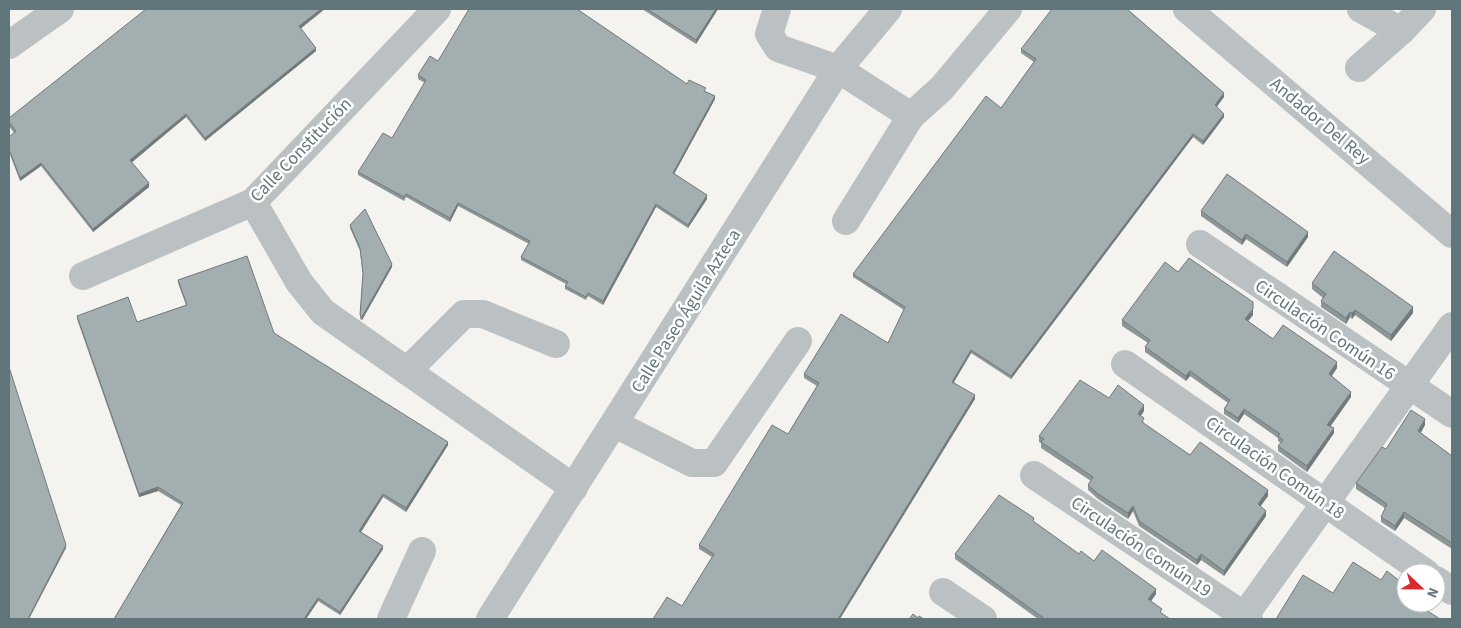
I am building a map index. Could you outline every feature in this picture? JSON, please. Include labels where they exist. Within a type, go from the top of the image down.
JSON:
[{"type":"street","points":[[9,45],[60,9]]},
{"type":"street","name":"Calle Constitución","points":[[83,276],[253,202],[437,9]]},
{"type":"street","points":[[777,9],[769,34],[778,48],[838,69],[911,116]]},
{"type":"street","name":"Calle Paseo Águila Azteca","points":[[490,619],[838,69],[888,9]]},
{"type":"street","points":[[846,221],[911,116],[942,88],[1008,9]]},
{"type":"street","name":"Andador Del Rey","points":[[1187,9],[1452,234]]},
{"type":"street","points":[[1361,9],[1401,31]]},
{"type":"street","points":[[1359,68],[1401,31],[1422,9]]},
{"type":"street","points":[[253,202],[298,282],[323,312],[574,488]]},
{"type":"street","name":"Circulación Común 16","points":[[1200,244],[1452,414]]},
{"type":"street","points":[[407,371],[464,314],[483,314],[556,344]]},
{"type":"street","points":[[1245,618],[1452,326]]},
{"type":"street","points":[[615,424],[692,463],[714,463],[798,341]]},
{"type":"street","name":"Circulación Común 18","points":[[1125,364],[1412,563]]},
{"type":"street","name":"Circulación Común 19","points":[[1034,475],[1245,618]]},
{"type":"street","points":[[392,619],[422,551]]},
{"type":"street","points":[[943,592],[983,619]]},
{"type":"building","points":[[146,9],[321,9],[299,26],[316,48],[205,138],[186,114],[130,160],[149,183],[93,229],[41,163],[20,178],[9,149],[9,137],[16,131],[9,122],[9,118]]},
{"type":"building","points":[[469,9],[577,9],[687,84],[689,80],[706,88],[704,91],[715,96],[673,173],[707,195],[688,225],[656,204],[603,301],[588,293],[586,297],[565,286],[568,282],[521,257],[530,241],[458,203],[450,218],[406,194],[404,197],[358,172],[383,133],[392,138],[426,80],[418,75],[430,56],[438,61]]},
{"type":"building","points":[[647,9],[716,9],[696,40]]},
{"type":"building","points":[[1052,9],[1127,9],[1224,93],[1215,105],[1224,114],[1203,141],[1193,134],[1011,376],[971,350],[952,382],[975,395],[838,619],[653,619],[667,597],[682,606],[714,554],[699,545],[772,425],[788,434],[819,383],[804,374],[841,314],[888,343],[905,307],[853,274],[986,96],[1001,108],[1036,59],[1021,49]]},
{"type":"building","points":[[1227,174],[1308,232],[1287,262],[1246,234],[1242,240],[1201,211]]},
{"type":"building","points":[[365,209],[392,264],[362,317],[360,315],[363,273],[360,248],[350,225]]},
{"type":"building","points":[[1334,251],[1413,307],[1391,335],[1355,310],[1352,313],[1350,312],[1346,318],[1321,301],[1326,294],[1312,283]]},
{"type":"building","points":[[247,256],[274,333],[448,442],[406,508],[383,494],[359,531],[383,546],[340,612],[318,598],[304,619],[114,619],[183,503],[158,487],[139,494],[77,316],[128,297],[137,322],[187,305],[178,280]]},
{"type":"building","points":[[1189,258],[1253,302],[1253,309],[1245,319],[1273,339],[1283,325],[1337,362],[1329,374],[1351,392],[1327,425],[1334,428],[1307,466],[1278,446],[1283,440],[1278,436],[1280,434],[1244,409],[1238,418],[1224,409],[1230,400],[1190,371],[1186,376],[1145,347],[1150,340],[1122,320],[1165,262],[1178,272]]},
{"type":"building","points":[[9,367],[66,545],[28,619],[9,619]]},
{"type":"building","points":[[1080,380],[1109,398],[1118,385],[1144,405],[1138,414],[1144,418],[1142,422],[1190,455],[1200,442],[1268,490],[1258,504],[1266,511],[1224,571],[1201,554],[1197,560],[1139,521],[1133,506],[1128,513],[1098,494],[1088,485],[1093,477],[1041,442],[1044,439],[1039,436]]},
{"type":"building","points":[[1411,410],[1425,419],[1418,431],[1452,456],[1452,543],[1404,512],[1395,526],[1381,517],[1387,504],[1356,483],[1382,447],[1386,449]]},
{"type":"building","points":[[999,495],[1034,518],[1033,521],[1079,554],[1081,551],[1094,561],[1102,550],[1156,589],[1148,599],[1162,609],[1160,612],[1170,619],[1045,619],[955,554]]},
{"type":"building","points":[[1353,562],[1381,580],[1387,571],[1396,578],[1396,613],[1431,613],[1440,619],[1276,619],[1303,575],[1333,593]]},
{"type":"building","points":[[913,614],[918,618],[919,616],[924,619],[909,619]]}]
